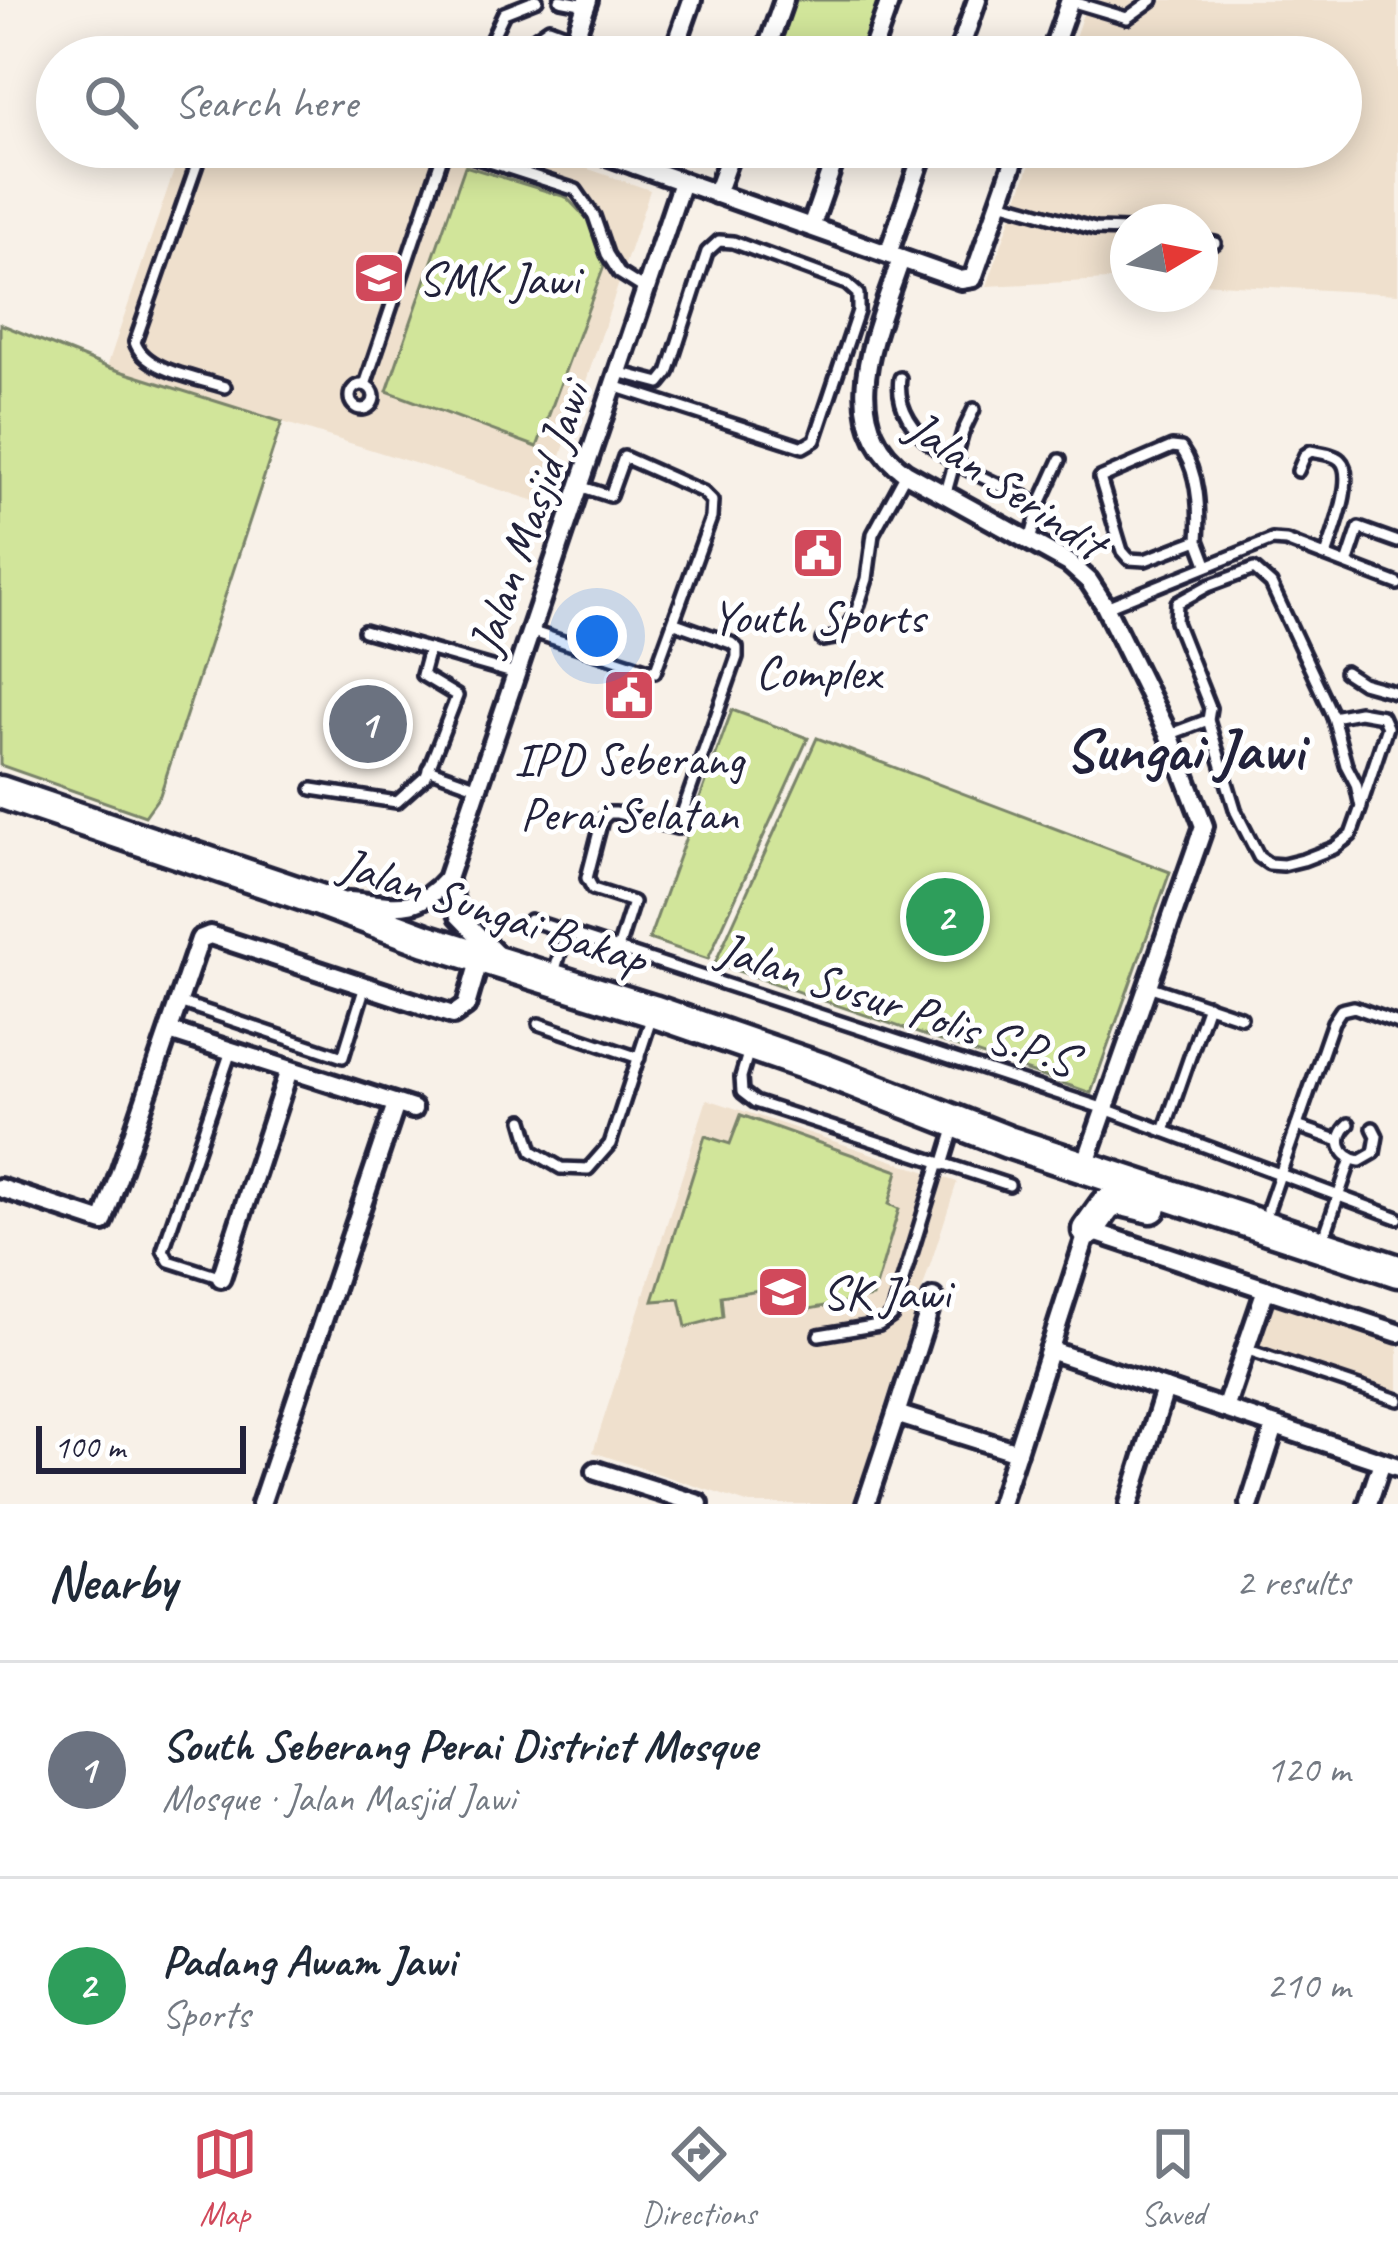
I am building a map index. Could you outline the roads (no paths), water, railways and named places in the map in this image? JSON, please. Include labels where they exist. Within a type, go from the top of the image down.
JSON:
[{"type":"highway","name":"Jalan Sungai Bakap","points":[[0,792],[751,1045],[1008,1142],[1087,1159]]},
{"type":"highway","name":"Jalan Sungai Bakap","points":[[957,1119],[976,1119],[1268,1220],[1398,1271]]},
{"type":"highway","points":[[1008,1142],[1024,1155],[1091,1187],[1088,1229]]},
{"type":"highway","points":[[1088,1229],[1106,1205],[1118,1199],[1191,1220],[1268,1220]]},
{"type":"highway","name":"Jalan Sungai Bakap","points":[[1268,1220],[1327,1229],[1398,1252]]},
{"type":"street","points":[[679,36],[692,0]]},
{"type":"street","points":[[771,36],[784,0]]},
{"type":"street","points":[[877,36],[890,0]]},
{"type":"street","points":[[964,36],[977,0]]},
{"type":"street","points":[[1057,36],[1070,0]]},
{"type":"street","points":[[576,36],[587,3]]},
{"type":"street","points":[[658,168],[682,182],[961,280],[973,278],[1012,168]]},
{"type":"street","points":[[716,194],[725,168]]},
{"type":"street","points":[[811,227],[832,168]]},
{"type":"street","name":"Jalan Serindit","points":[[920,168],[869,355],[862,400],[871,437],[891,463],[906,473],[1069,563],[1089,581],[1168,736],[1204,826],[1087,1159]]},
{"type":"street","name":"Jalan Masjid Jawi","points":[[447,879],[682,182]]},
{"type":"street","points":[[0,1188],[103,1222],[200,939],[210,935],[453,1015],[466,1006],[494,961],[459,916],[447,879],[419,904],[319,900]]},
{"type":"street","points":[[169,1031],[404,1106],[261,1504]]},
{"type":"street","points":[[221,1278],[289,1070]]},
{"type":"street","points":[[1000,1504],[1088,1229],[1398,1333]]},
{"type":"street","points":[[1225,1409],[1266,1289]]},
{"type":"street","points":[[866,1504],[932,1298]]},
{"type":"street","points":[[1049,1351],[1390,1464],[1368,1504]]},
{"type":"street","points":[[1129,1504],[1166,1389]]},
{"type":"street","points":[[896,1414],[1017,1453]]},
{"type":"street","points":[[1250,1504],[1275,1426]]},
{"type":"street","points":[[596,1472],[645,1496],[700,1504]]},
{"type":"lane","points":[[493,36],[504,13],[537,0]]},
{"type":"lane","points":[[560,0],[587,3]]},
{"type":"lane","points":[[1070,0],[1126,18],[1152,0]]},
{"type":"lane","points":[[538,36],[549,28],[570,36]]},
{"type":"lane","points":[[196,168],[135,342],[148,361],[224,387]]},
{"type":"lane","points":[[365,385],[437,168]]},
{"type":"lane","points":[[508,168],[576,190],[594,216],[619,273],[646,290]]},
{"type":"lane","points":[[1000,202],[1110,229]]},
{"type":"lane","points":[[719,241],[734,242],[847,284],[858,294],[858,311],[815,440],[803,447],[616,379],[660,383],[668,373],[707,252],[719,241]]},
{"type":"lane","points":[[900,378],[902,406],[915,430],[957,464],[1040,504]]},
{"type":"lane","points":[[945,496],[962,433],[974,409]]},
{"type":"lane","points":[[1198,540],[1145,560],[1129,559],[1100,478],[1172,447],[1180,448],[1194,477],[1198,540],[1207,564]]},
{"type":"lane","points":[[1298,471],[1311,452],[1337,458],[1344,466],[1344,500],[1326,556]]},
{"type":"lane","points":[[530,632],[655,672],[711,518],[712,501],[667,474],[624,457],[610,496],[579,486]]},
{"type":"lane","points":[[1030,541],[1060,460]]},
{"type":"lane","points":[[822,640],[840,637],[856,613],[867,579],[873,534],[906,473]]},
{"type":"lane","points":[[1347,564],[1359,528],[1398,542]]},
{"type":"lane","points":[[1106,607],[1272,540],[1398,584]]},
{"type":"lane","points":[[1333,717],[1359,712],[1382,716],[1387,727],[1361,807],[1351,835],[1334,848],[1303,860],[1269,863],[1251,845],[1236,812],[1208,720],[1210,708],[1176,622],[1177,603],[1254,569],[1271,584],[1333,717],[1361,807]]},
{"type":"lane","points":[[618,949],[634,902],[588,886],[602,820],[616,813],[677,828],[737,658],[731,643],[675,623]]},
{"type":"lane","points":[[364,631],[516,674]]},
{"type":"lane","points":[[312,789],[398,802],[428,769],[457,696],[422,675],[429,649]]},
{"type":"lane","points":[[1345,672],[1398,693]]},
{"type":"lane","points":[[1359,712],[1362,682]]},
{"type":"lane","points":[[1168,736],[1208,720]]},
{"type":"lane","points":[[428,769],[478,788]]},
{"type":"lane","name":"Jalan Susur Polis S.P.S","points":[[530,920],[1105,1109],[1398,1218]]},
{"type":"lane","points":[[552,979],[566,932]]},
{"type":"lane","points":[[335,1084],[365,986]]},
{"type":"lane","points":[[1148,986],[1241,1017]]},
{"type":"lane","points":[[179,1002],[343,1058]]},
{"type":"lane","points":[[1164,1131],[1208,1005]]},
{"type":"lane","points":[[1268,1220],[1333,1022],[1341,1010],[1354,1007],[1398,1024]]},
{"type":"lane","points":[[523,1120],[532,1151],[561,1168],[588,1169],[610,1144],[653,1011]]},
{"type":"lane","points":[[538,1024],[640,1058]]},
{"type":"lane","points":[[751,1045],[742,1092],[754,1102],[1009,1185]]},
{"type":"lane","points":[[221,1278],[169,1261],[163,1250],[231,1051]]},
{"type":"lane","points":[[819,1335],[878,1325],[892,1316],[957,1119]]},
{"type":"lane","points":[[1349,1124],[1340,1141],[1344,1154],[1360,1161],[1374,1153],[1377,1136],[1373,1128]]},
{"type":"lane","points":[[1297,1126],[1340,1141]]},
{"type":"lane","points":[[1327,1229],[1351,1159]]},
{"type":"lane","points":[[1245,1349],[1398,1400]]},
{"type":"place","name":"SMK Jawi","points":[[379,278]]},
{"type":"place","name":"Youth Sports Complex","points":[[818,553]]},
{"type":"place","name":"IPD Seberang Perai Selatan","points":[[629,695]]},
{"type":"place","name":"South Seberang Perai District Mosque","points":[[368,724]]},
{"type":"place","name":"Padang Awam Jawi","points":[[945,917]]},
{"type":"place","name":"SK Jawi","points":[[783,1292]]},
{"type":"district","name":"Sungai Jawi","points":[[1184,749]]}]
